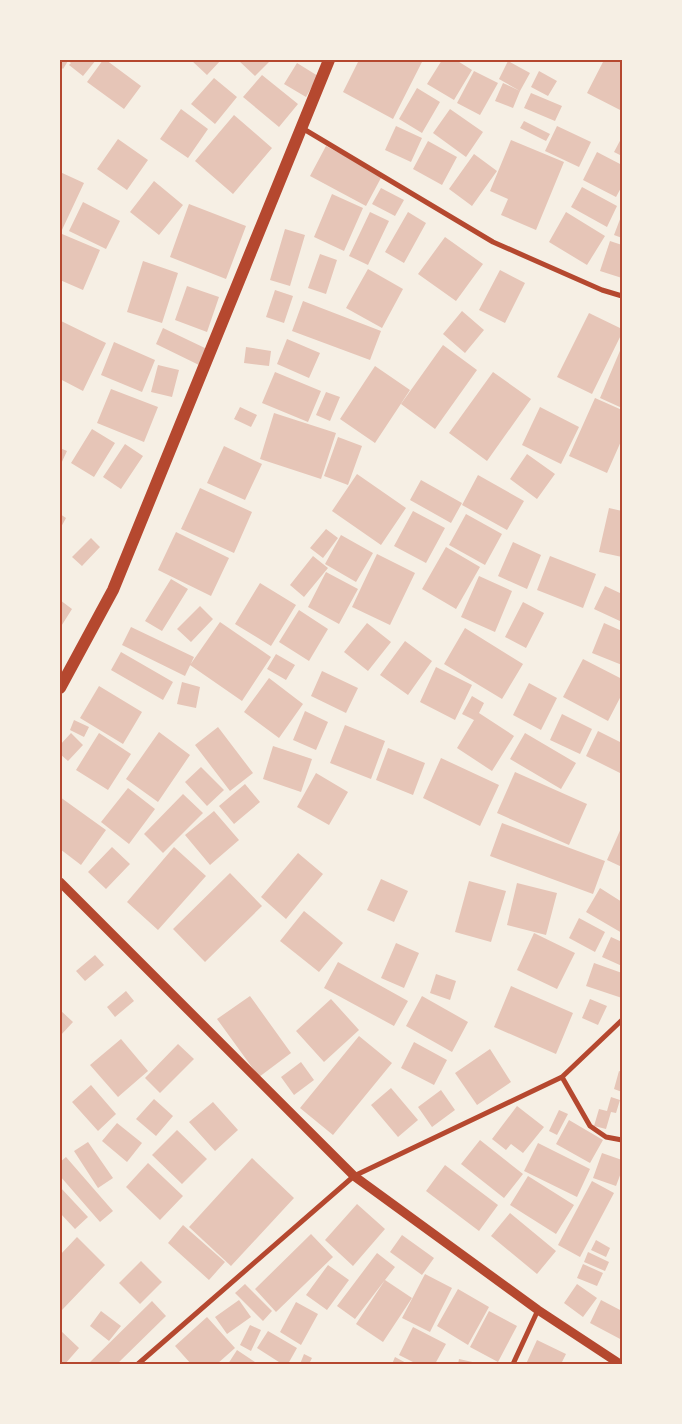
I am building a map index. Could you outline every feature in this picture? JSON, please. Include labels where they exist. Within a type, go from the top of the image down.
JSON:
[{"type":"main road","points":[[60,688],[113,590],[330,60]]},
{"type":"street","points":[[302,128],[493,242],[602,290],[622,296]]},
{"type":"street","points":[[60,882],[354,1176],[538,1310],[620,1364]]},
{"type":"street","points":[[138,1364],[354,1176],[562,1077],[622,1020]]},
{"type":"street","points":[[562,1077],[590,1126],[606,1137],[622,1140]]},
{"type":"street","points":[[513,1364],[538,1310]]},
{"type":"building","points":[[60,60],[96,60],[83,76],[69,65],[71,63],[68,61],[63,69],[60,66]]},
{"type":"building","points":[[103,60],[106,60],[141,86],[124,109],[87,82]]},
{"type":"building","points":[[191,60],[221,60],[207,75]]},
{"type":"building","points":[[238,60],[271,60],[255,76]]},
{"type":"building","points":[[359,60],[423,60],[393,119],[343,92]]},
{"type":"building","points":[[442,60],[456,60],[472,70],[454,100],[427,84]]},
{"type":"building","points":[[604,60],[622,60],[622,111],[587,93]]},
{"type":"building","points":[[508,61],[530,73],[520,91],[499,79]]},
{"type":"building","points":[[297,63],[318,76],[306,97],[284,84]]},
{"type":"building","points":[[474,71],[498,83],[480,115],[457,103]]},
{"type":"building","points":[[539,71],[557,81],[548,96],[531,87]]},
{"type":"building","points":[[262,75],[298,104],[279,127],[243,97]]},
{"type":"building","points":[[214,78],[237,97],[215,124],[191,104]]},
{"type":"building","points":[[503,83],[520,91],[513,108],[495,101]]},
{"type":"building","points":[[417,88],[440,102],[422,133],[399,119]]},
{"type":"building","points":[[531,93],[562,106],[555,121],[524,108]]},
{"type":"building","points":[[181,109],[208,129],[188,158],[160,139]]},
{"type":"building","points":[[450,109],[483,132],[466,157],[433,133]]},
{"type":"building","points":[[234,115],[272,148],[233,194],[195,161]]},
{"type":"building","points":[[524,121],[550,134],[546,141],[520,128]]},
{"type":"building","points":[[396,126],[422,138],[411,162],[385,150]]},
{"type":"building","points":[[557,126],[591,142],[579,167],[545,151]]},
{"type":"building","points":[[622,137],[622,156],[614,152]]},
{"type":"building","points":[[118,139],[148,160],[127,190],[97,169]]},
{"type":"building","points":[[511,140],[564,162],[536,230],[501,215],[508,199],[490,191]]},
{"type":"building","points":[[428,141],[457,157],[442,185],[413,169]]},
{"type":"building","points":[[326,146],[382,176],[366,206],[310,176]]},
{"type":"building","points":[[597,152],[622,165],[622,186],[616,197],[583,180]]},
{"type":"building","points":[[474,154],[497,171],[472,206],[449,189]]},
{"type":"building","points":[[60,172],[84,183],[61,232],[60,231]]},
{"type":"building","points":[[154,181],[183,205],[159,235],[130,212]]},
{"type":"building","points":[[582,187],[617,206],[607,227],[571,207]]},
{"type":"building","points":[[381,188],[404,200],[395,216],[372,204]]},
{"type":"building","points":[[332,194],[363,208],[344,251],[314,237]]},
{"type":"building","points":[[83,202],[120,221],[106,249],[69,231]]},
{"type":"building","points":[[189,204],[246,226],[226,279],[170,257]]},
{"type":"building","points":[[370,212],[389,221],[368,265],[349,256]]},
{"type":"building","points":[[408,212],[426,223],[404,263],[385,252]]},
{"type":"building","points":[[566,212],[605,236],[587,265],[549,242]]},
{"type":"building","points":[[622,214],[622,238],[614,235]]},
{"type":"building","points":[[285,229],[305,235],[290,286],[270,280]]},
{"type":"building","points":[[62,234],[100,250],[83,290],[60,280],[60,239]]},
{"type":"building","points":[[445,237],[483,264],[456,301],[418,274]]},
{"type":"building","points":[[610,241],[622,245],[622,278],[600,271]]},
{"type":"building","points":[[320,254],[337,260],[326,294],[308,288]]},
{"type":"building","points":[[143,261],[178,273],[162,323],[127,312]]},
{"type":"building","points":[[368,269],[403,289],[382,328],[346,308]]},
{"type":"building","points":[[500,270],[525,283],[505,323],[479,310]]},
{"type":"building","points":[[187,286],[219,297],[207,332],[175,320]]},
{"type":"building","points":[[275,290],[293,296],[284,323],[266,317]]},
{"type":"building","points":[[303,301],[381,331],[370,360],[292,331]]},
{"type":"building","points":[[462,311],[484,330],[465,353],[443,334]]},
{"type":"building","points":[[589,313],[622,329],[622,333],[592,394],[557,377]]},
{"type":"building","points":[[61,321],[106,343],[83,391],[60,379]]},
{"type":"building","points":[[163,328],[207,349],[199,365],[156,344]]},
{"type":"building","points":[[287,339],[320,353],[309,378],[277,364]]},
{"type":"building","points":[[114,342],[155,360],[142,392],[101,375]]},
{"type":"building","points":[[443,345],[477,370],[435,429],[401,404]]},
{"type":"building","points":[[622,346],[622,408],[600,398]]},
{"type":"building","points":[[246,347],[271,351],[269,366],[244,363]]},
{"type":"building","points":[[158,365],[179,370],[172,397],[151,392]]},
{"type":"building","points":[[375,366],[410,390],[375,443],[340,419]]},
{"type":"building","points":[[275,372],[321,391],[308,422],[262,403]]},
{"type":"building","points":[[493,372],[531,399],[487,461],[449,433]]},
{"type":"building","points":[[111,389],[158,407],[144,442],[97,423]]},
{"type":"building","points":[[326,392],[340,397],[330,421],[316,415]]},
{"type":"building","points":[[595,398],[622,410],[622,439],[607,473],[569,456]]},
{"type":"building","points":[[240,407],[257,415],[251,427],[234,419]]},
{"type":"building","points":[[540,407],[579,427],[561,464],[522,445]]},
{"type":"building","points":[[274,413],[336,433],[321,479],[260,459]]},
{"type":"building","points":[[92,429],[115,443],[94,477],[71,463]]},
{"type":"building","points":[[338,437],[362,446],[348,485],[324,476]]},
{"type":"building","points":[[125,444],[143,456],[121,489],[103,477]]},
{"type":"building","points":[[224,446],[262,464],[245,500],[207,483]]},
{"type":"building","points":[[60,448],[67,451],[60,466]]},
{"type":"building","points":[[527,454],[555,474],[537,499],[510,479]]},
{"type":"building","points":[[357,474],[406,508],[381,545],[332,511]]},
{"type":"building","points":[[478,475],[524,501],[507,530],[462,505]]},
{"type":"building","points":[[421,480],[462,503],[451,523],[410,500]]},
{"type":"building","points":[[200,488],[252,512],[234,553],[181,529]]},
{"type":"building","points":[[609,508],[622,511],[622,557],[599,552]]},
{"type":"building","points":[[413,511],[445,528],[426,563],[394,546]]},
{"type":"building","points":[[60,514],[66,518],[60,529]]},
{"type":"building","points":[[466,514],[502,534],[485,565],[449,545]]},
{"type":"building","points":[[326,529],[338,538],[323,558],[310,548]]},
{"type":"building","points":[[176,532],[229,558],[211,596],[158,570]]},
{"type":"building","points":[[341,535],[373,553],[356,582],[325,564]]},
{"type":"building","points":[[91,538],[100,547],[82,566],[72,557]]},
{"type":"building","points":[[513,542],[541,555],[527,589],[498,576]]},
{"type":"building","points":[[446,547],[480,567],[456,609],[422,589]]},
{"type":"building","points":[[377,554],[415,573],[390,625],[352,607]]},
{"type":"building","points":[[313,556],[328,568],[304,597],[290,585]]},
{"type":"building","points":[[550,556],[596,574],[583,608],[537,590]]},
{"type":"building","points":[[326,572],[358,589],[339,624],[308,607]]},
{"type":"building","points":[[479,576],[512,591],[495,632],[461,617]]},
{"type":"building","points":[[171,579],[188,589],[162,631],[145,621]]},
{"type":"building","points":[[260,583],[296,605],[271,646],[235,624]]},
{"type":"building","points":[[605,586],[622,594],[622,622],[594,609]]},
{"type":"building","points":[[60,600],[72,609],[60,628]]},
{"type":"building","points":[[523,602],[544,613],[526,648],[505,637]]},
{"type":"building","points":[[200,606],[213,619],[191,642],[177,629]]},
{"type":"building","points":[[299,610],[328,629],[309,661],[279,642]]},
{"type":"building","points":[[220,622],[271,657],[242,701],[190,665]]},
{"type":"building","points":[[367,623],[391,642],[368,671],[344,652]]},
{"type":"building","points":[[604,623],[622,631],[622,665],[592,653]]},
{"type":"building","points":[[131,627],[194,657],[185,676],[122,645]]},
{"type":"building","points":[[465,628],[523,664],[502,699],[444,664]]},
{"type":"building","points":[[405,641],[432,661],[408,695],[380,675]]},
{"type":"building","points":[[121,652],[173,682],[163,700],[111,670]]},
{"type":"building","points":[[276,654],[295,665],[286,680],[267,669]]},
{"type":"building","points":[[583,659],[622,679],[622,694],[608,721],[563,697]]},
{"type":"building","points":[[436,667],[472,685],[455,720],[420,702]]},
{"type":"building","points":[[322,671],[358,688],[346,713],[311,696]]},
{"type":"building","points":[[269,678],[303,704],[279,738],[244,712]]},
{"type":"building","points":[[182,682],[200,687],[196,708],[177,704]]},
{"type":"building","points":[[529,683],[557,698],[541,730],[513,715]]},
{"type":"building","points":[[99,686],[142,712],[123,744],[80,718]]},
{"type":"building","points":[[472,696],[484,703],[479,713],[514,736],[492,771],[457,748],[474,720],[462,714]]},
{"type":"building","points":[[305,711],[328,722],[316,750],[293,740]]},
{"type":"building","points":[[562,714],[592,729],[580,754],[550,740]]},
{"type":"building","points":[[74,720],[89,727],[84,737],[70,730]]},
{"type":"building","points":[[345,725],[385,741],[371,779],[330,763]]},
{"type":"building","points":[[218,727],[253,773],[230,791],[195,745]]},
{"type":"building","points":[[598,731],[622,743],[622,770],[620,773],[586,756]]},
{"type":"building","points":[[159,732],[190,755],[158,802],[126,779]]},
{"type":"building","points":[[71,733],[83,745],[68,761],[60,754],[60,745]]},
{"type":"building","points":[[99,733],[131,754],[108,790],[76,770]]},
{"type":"building","points":[[525,733],[576,763],[561,789],[510,759]]},
{"type":"building","points":[[273,746],[312,759],[301,792],[263,779]]},
{"type":"building","points":[[388,748],[425,763],[413,795],[376,780]]},
{"type":"building","points":[[441,758],[499,785],[480,826],[423,798]]},
{"type":"building","points":[[201,767],[224,790],[207,806],[185,782]]},
{"type":"building","points":[[515,772],[587,804],[569,845],[497,813]]},
{"type":"building","points":[[316,773],[348,792],[329,825],[297,807]]},
{"type":"building","points":[[245,784],[260,802],[234,824],[219,806]]},
{"type":"building","points":[[128,788],[155,809],[129,844],[101,822]]},
{"type":"building","points":[[183,794],[203,813],[163,853],[144,834]]},
{"type":"building","points":[[60,797],[106,830],[81,865],[60,849]]},
{"type":"building","points":[[214,811],[239,840],[210,865],[185,835]]},
{"type":"building","points":[[502,823],[605,861],[593,894],[490,856]]},
{"type":"building","points":[[622,826],[622,867],[607,860]]},
{"type":"building","points":[[112,847],[130,864],[106,889],[88,872]]},
{"type":"building","points":[[174,847],[206,876],[158,930],[127,902]]},
{"type":"building","points":[[298,853],[323,874],[286,919],[261,897]]},
{"type":"building","points":[[230,873],[262,906],[205,962],[173,929]]},
{"type":"building","points":[[381,879],[408,891],[394,922],[367,910]]},
{"type":"building","points":[[469,881],[506,891],[491,942],[455,932]]},
{"type":"building","points":[[517,883],[557,893],[546,935],[507,925]]},
{"type":"building","points":[[600,888],[622,902],[622,933],[586,912]]},
{"type":"building","points":[[304,911],[343,943],[319,972],[280,941]]},
{"type":"building","points":[[579,918],[605,932],[595,952],[569,938]]},
{"type":"building","points":[[534,933],[575,953],[557,989],[517,970]]},
{"type":"building","points":[[611,937],[622,942],[622,966],[602,957]]},
{"type":"building","points":[[396,943],[419,953],[404,988],[381,978]]},
{"type":"building","points":[[95,955],[104,965],[85,981],[76,971]]},
{"type":"building","points":[[338,962],[408,1001],[394,1026],[324,988]]},
{"type":"building","points":[[594,963],[622,973],[622,998],[586,986]]},
{"type":"building","points":[[436,974],[456,981],[450,1000],[430,993]]},
{"type":"building","points":[[511,986],[573,1013],[556,1054],[494,1027]]},
{"type":"building","points":[[126,991],[134,1001],[115,1017],[107,1007]]},
{"type":"building","points":[[250,996],[291,1053],[259,1077],[217,1019]]},
{"type":"building","points":[[422,996],[468,1022],[452,1052],[406,1026]]},
{"type":"building","points":[[331,999],[359,1030],[324,1062],[296,1031]]},
{"type":"building","points":[[590,999],[607,1006],[598,1025],[582,1018]]},
{"type":"building","points":[[60,1010],[73,1022],[60,1036]]},
{"type":"building","points":[[359,1036],[392,1063],[333,1135],[300,1108]]},
{"type":"building","points":[[121,1039],[148,1071],[118,1097],[90,1065]]},
{"type":"building","points":[[414,1042],[447,1060],[434,1085],[401,1068]]},
{"type":"building","points":[[178,1044],[194,1059],[160,1093],[145,1078]]},
{"type":"building","points":[[490,1049],[511,1082],[477,1105],[455,1073]]},
{"type":"building","points":[[301,1062],[314,1080],[294,1095],[281,1077]]},
{"type":"building","points":[[619,1071],[622,1072],[622,1092],[614,1089]]},
{"type":"building","points":[[91,1085],[116,1114],[98,1131],[72,1102]]},
{"type":"building","points":[[391,1088],[418,1120],[398,1137],[371,1105]]},
{"type":"building","points":[[441,1090],[455,1110],[432,1127],[418,1107]]},
{"type":"building","points":[[611,1097],[620,1100],[616,1113],[611,1112],[606,1129],[594,1126],[599,1109],[607,1111]]},
{"type":"building","points":[[154,1099],[173,1116],[156,1136],[136,1119]]},
{"type":"building","points":[[213,1102],[238,1130],[215,1151],[189,1122]]},
{"type":"building","points":[[517,1106],[544,1127],[523,1153],[511,1144],[506,1150],[492,1139]]},
{"type":"building","points":[[559,1110],[568,1114],[557,1135],[549,1131]]},
{"type":"building","points":[[569,1120],[603,1140],[590,1163],[556,1144]]},
{"type":"building","points":[[117,1123],[142,1143],[127,1162],[102,1141]]},
{"type":"building","points":[[177,1130],[207,1159],[182,1184],[152,1155]]},
{"type":"building","points":[[480,1140],[523,1174],[504,1198],[461,1164]]},
{"type":"building","points":[[88,1142],[113,1178],[98,1188],[74,1151]]},
{"type":"building","points":[[538,1143],[590,1169],[577,1197],[524,1171]]},
{"type":"building","points":[[602,1153],[622,1160],[622,1170],[616,1186],[593,1178]]},
{"type":"building","points":[[66,1157],[113,1211],[100,1222],[60,1176],[60,1162]]},
{"type":"building","points":[[252,1158],[294,1198],[231,1266],[189,1227]]},
{"type":"building","points":[[148,1163],[183,1196],[160,1220],[126,1187]]},
{"type":"building","points":[[445,1165],[498,1205],[479,1231],[426,1191]]},
{"type":"building","points":[[528,1176],[574,1205],[556,1234],[510,1205]]},
{"type":"building","points":[[592,1181],[614,1193],[580,1257],[558,1245]]},
{"type":"building","points":[[60,1187],[88,1217],[75,1229],[60,1213]]},
{"type":"building","points":[[357,1204],[385,1229],[353,1266],[325,1240]]},
{"type":"building","points":[[510,1213],[556,1251],[537,1274],[491,1236]]},
{"type":"building","points":[[183,1225],[225,1262],[209,1280],[168,1243]]},
{"type":"building","points":[[311,1234],[333,1257],[276,1312],[255,1289]]},
{"type":"building","points":[[402,1235],[434,1258],[422,1275],[390,1252]]},
{"type":"building","points":[[77,1237],[105,1265],[62,1310],[60,1308],[60,1255]]},
{"type":"building","points":[[596,1240],[610,1248],[606,1257],[591,1250]]},
{"type":"building","points":[[588,1252],[609,1262],[605,1271],[584,1262]]},
{"type":"building","points":[[377,1253],[395,1267],[355,1319],[337,1306]]},
{"type":"building","points":[[141,1261],[162,1282],[140,1304],[119,1283]]},
{"type":"building","points":[[583,1264],[603,1273],[597,1286],[577,1278]]},
{"type":"building","points":[[328,1265],[349,1280],[327,1310],[306,1295]]},
{"type":"building","points":[[425,1274],[452,1288],[430,1332],[402,1318]]},
{"type":"building","points":[[385,1280],[412,1298],[383,1342],[356,1324]]},
{"type":"building","points":[[245,1284],[272,1311],[263,1321],[235,1293]]},
{"type":"building","points":[[577,1284],[597,1298],[583,1317],[564,1303]]},
{"type":"building","points":[[458,1289],[489,1307],[468,1345],[437,1326]]},
{"type":"building","points":[[239,1300],[251,1317],[227,1334],[215,1317]]},
{"type":"building","points":[[601,1300],[622,1311],[622,1340],[590,1323]]},
{"type":"building","points":[[152,1301],[166,1316],[117,1364],[88,1364]]},
{"type":"building","points":[[296,1302],[318,1314],[301,1345],[280,1332]]},
{"type":"building","points":[[101,1311],[121,1326],[109,1341],[90,1326]]},
{"type":"building","points":[[489,1311],[517,1326],[498,1362],[470,1347]]},
{"type":"building","points":[[207,1317],[235,1348],[217,1364],[191,1364],[175,1346]]},
{"type":"building","points":[[250,1325],[261,1330],[251,1351],[240,1345]]},
{"type":"building","points":[[413,1327],[446,1344],[435,1364],[417,1364],[399,1355]]},
{"type":"building","points":[[60,1330],[79,1348],[65,1364],[60,1364]]},
{"type":"building","points":[[268,1331],[297,1348],[288,1364],[282,1364],[257,1348]]},
{"type":"building","points":[[537,1340],[566,1354],[561,1364],[526,1364]]},
{"type":"building","points":[[237,1350],[255,1362],[254,1364],[228,1364]]},
{"type":"building","points":[[304,1354],[312,1358],[309,1364],[300,1364]]},
{"type":"building","points":[[395,1357],[408,1364],[392,1364]]},
{"type":"building","points":[[459,1359],[477,1363],[477,1364],[458,1364]]}]
